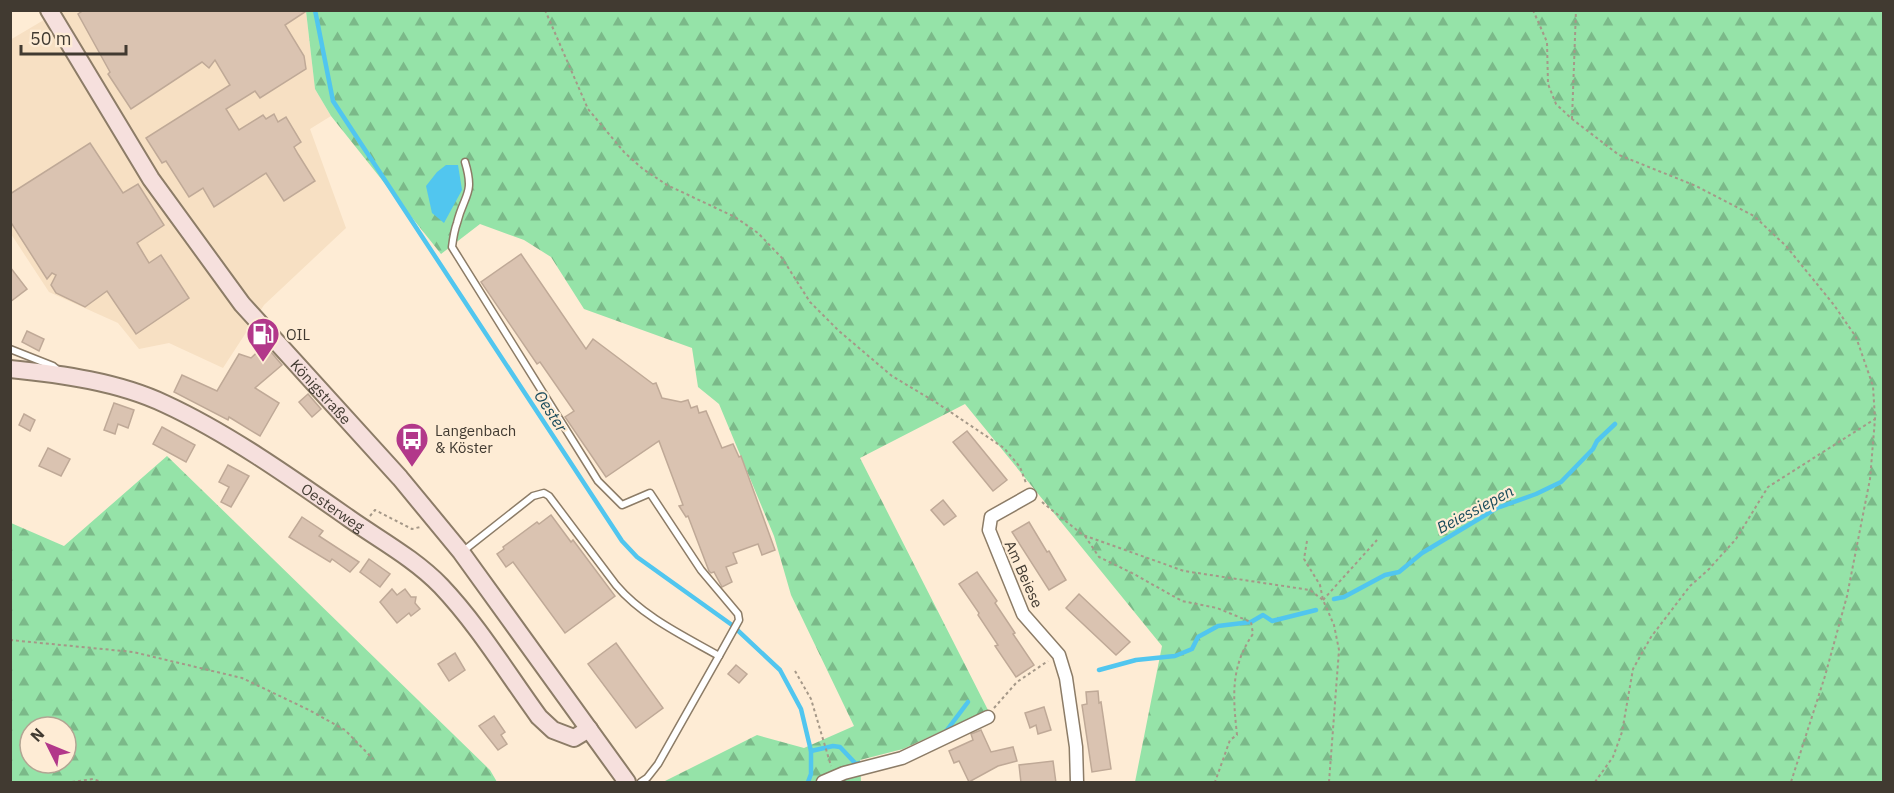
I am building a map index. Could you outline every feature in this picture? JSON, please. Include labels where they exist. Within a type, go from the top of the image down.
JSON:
[{"type":"street","name":"Königstraße","points":[[49,10],[152,179],[242,304],[400,477],[461,552],[627,783]]},
{"type":"street","name":"Oesterweg","points":[[10,369],[62,375],[120,389],[164,403],[296,481],[414,562],[435,580],[470,620],[539,717],[553,730],[574,738],[589,729]]},
{"type":"street","name":"Am Beiese","points":[[1029,495],[991,517],[989,530],[1023,614],[1059,655],[1066,678],[1075,735],[1077,783]]},
{"type":"street","points":[[823,783],[844,773],[902,758],[988,717]]},
{"type":"lane","points":[[465,162],[470,179],[468,196],[457,221],[452,247],[598,481],[622,505],[650,493],[701,570],[738,614],[739,620],[729,641],[658,764],[641,783]]},
{"type":"lane","points":[[10,350],[53,366],[62,375]]},
{"type":"lane","points":[[461,552],[533,496],[544,493],[549,496],[626,597],[719,657]]},
{"type":"path","points":[[545,10],[588,109],[624,152],[643,169],[694,199],[735,217],[758,233],[782,258],[810,302],[839,331],[892,376],[1004,448],[1020,466],[1029,495],[1043,502],[1083,535],[1099,557],[1182,601],[1217,608],[1251,622],[1253,634],[1239,658],[1233,699],[1237,735],[1230,741],[1215,783]]},
{"type":"path","points":[[1533,10],[1547,42],[1548,84],[1556,104],[1619,155],[1696,186],[1754,216],[1786,246],[1834,305],[1856,337],[1873,386],[1875,419],[1870,479],[1847,596],[1825,676],[1791,783]]},
{"type":"path","points":[[1572,119],[1576,10]]},
{"type":"path","points":[[1595,783],[1613,757],[1622,732],[1633,669],[1651,637],[1690,586],[1736,539],[1768,488],[1875,419]]},
{"type":"path","points":[[375,510],[412,529],[418,528],[431,517]]},
{"type":"path","points":[[1083,535],[1184,571],[1310,590],[1323,600]]},
{"type":"path","points":[[1323,600],[1377,540]]},
{"type":"path","points":[[1307,541],[1304,559],[1320,585],[1323,600],[1334,626],[1339,650],[1329,783]]},
{"type":"path","points":[[10,640],[133,652],[242,678],[345,730],[373,759]]},
{"type":"path","points":[[988,717],[1017,682],[1059,655]]},
{"type":"path","points":[[795,671],[811,699],[828,753]]},
{"type":"path","points":[[72,783],[93,779],[102,783]]},
{"type":"shaded area","points":[[59,11],[306,11],[315,89],[331,116],[310,129],[346,228],[264,305],[223,368],[169,343],[139,349],[118,323],[49,292],[11,234],[10,40]]},
{"type":"green space","points":[[306,11],[1883,11],[1883,782],[1135,782],[1162,646],[965,404],[860,458],[988,710],[903,749],[860,760],[861,782],[663,782],[757,735],[804,748],[854,726],[791,595],[774,536],[719,404],[698,387],[692,348],[584,309],[551,257],[524,240],[480,224],[441,254],[331,116],[315,89]]},
{"type":"green space","points":[[167,456],[490,770],[497,782],[11,782],[11,523],[64,546]]},
{"type":"water","points":[[446,165],[458,165],[462,190],[444,223],[432,213],[426,186]]},
{"type":"building","points":[[84,10],[308,10],[285,25],[304,56],[306,69],[260,98],[255,91],[226,109],[239,130],[263,115],[266,119],[274,114],[278,122],[286,117],[301,142],[294,147],[315,181],[284,201],[266,173],[214,207],[203,188],[189,197],[166,161],[162,163],[146,138],[230,85],[215,60],[209,68],[202,62],[131,109],[108,74],[110,72],[78,14]]},
{"type":"building","points":[[90,143],[123,193],[138,184],[164,225],[137,243],[149,263],[161,255],[189,298],[136,334],[107,291],[85,307],[56,293],[51,285],[56,275],[52,273],[47,279],[10,221],[10,194]]},
{"type":"building","points":[[521,254],[586,349],[593,339],[653,384],[656,383],[662,398],[681,402],[688,400],[691,408],[697,406],[699,413],[706,411],[722,448],[733,444],[739,457],[741,456],[775,550],[762,555],[758,544],[733,553],[737,563],[726,567],[732,582],[722,587],[714,572],[709,571],[688,516],[686,517],[679,506],[683,505],[659,441],[606,477],[565,417],[574,411],[540,362],[537,364],[481,282]]},
{"type":"building","points":[[10,267],[27,289],[10,302]]},
{"type":"building","points":[[27,331],[44,339],[39,351],[22,342]]},
{"type":"building","points":[[265,345],[282,365],[255,388],[279,403],[260,436],[229,417],[228,420],[174,392],[182,375],[217,391],[239,354],[251,358]]},
{"type":"building","points":[[308,394],[321,409],[312,417],[299,402]]},
{"type":"building","points":[[114,403],[134,410],[128,428],[118,424],[115,434],[104,430]]},
{"type":"building","points":[[24,414],[35,420],[30,431],[19,425]]},
{"type":"building","points":[[162,427],[195,445],[186,462],[153,444]]},
{"type":"building","points":[[967,431],[1007,480],[993,491],[953,442]]},
{"type":"building","points":[[48,448],[70,459],[61,476],[39,466]]},
{"type":"building","points":[[228,465],[249,476],[231,507],[221,502],[229,487],[219,482]]},
{"type":"building","points":[[943,500],[956,516],[944,525],[931,510]]},
{"type":"building","points":[[551,515],[615,596],[565,633],[513,562],[506,567],[497,554],[537,522],[539,524]]},
{"type":"building","points":[[302,517],[323,531],[319,536],[359,562],[350,572],[332,559],[330,562],[289,537]]},
{"type":"building","points":[[1029,522],[1066,580],[1049,590],[1012,532]]},
{"type":"building","points":[[369,559],[390,574],[380,587],[360,572]]},
{"type":"building","points":[[977,572],[997,601],[995,603],[1034,665],[1016,677],[995,646],[998,645],[978,615],[979,613],[959,584]]},
{"type":"building","points":[[392,589],[397,595],[405,589],[411,597],[416,597],[415,603],[420,609],[411,616],[409,613],[397,623],[380,602]]},
{"type":"building","points":[[1079,594],[1130,642],[1116,655],[1066,608]]},
{"type":"building","points":[[616,643],[663,708],[636,728],[588,664]]},
{"type":"building","points":[[455,653],[465,670],[449,681],[438,664]]},
{"type":"building","points":[[736,665],[747,674],[739,683],[728,674]]},
{"type":"building","points":[[1098,691],[1111,769],[1092,772],[1082,705],[1087,704],[1086,692]]},
{"type":"building","points":[[1044,707],[1051,730],[1038,734],[1036,725],[1030,728],[1025,713]]},
{"type":"building","points":[[494,716],[505,732],[501,735],[507,744],[498,750],[479,726]]},
{"type":"building","points":[[981,730],[991,752],[1013,747],[1017,761],[998,766],[969,782],[959,761],[954,763],[949,751],[973,740],[971,734]]},
{"type":"building","points":[[1053,761],[1056,783],[1021,783],[1019,765]]},
{"type":"waterway","name":"Oester","points":[[315,10],[333,101],[622,541],[637,557],[732,625],[780,670],[801,709],[811,751],[811,774],[808,782]]},
{"type":"waterway","name":"Beiessiepen","points":[[1334,599],[1344,597],[1385,575],[1399,572],[1422,553],[1497,508],[1561,482],[1615,424]]},
{"type":"waterway","name":"Beiessiepen","points":[[1099,670],[1136,660],[1175,656],[1192,649],[1198,637],[1218,626],[1251,622],[1263,615],[1272,621],[1316,610]]},
{"type":"waterway","name":"Beiessiepen","points":[[944,734],[968,702]]},
{"type":"waterway","name":"Beiessiepen","points":[[811,751],[833,746],[840,747],[856,764],[860,763]]},
{"type":"place","name":"OIL","points":[[263,363]]},
{"type":"place","name":"Langenbach & Köster","points":[[412,468]]}]
